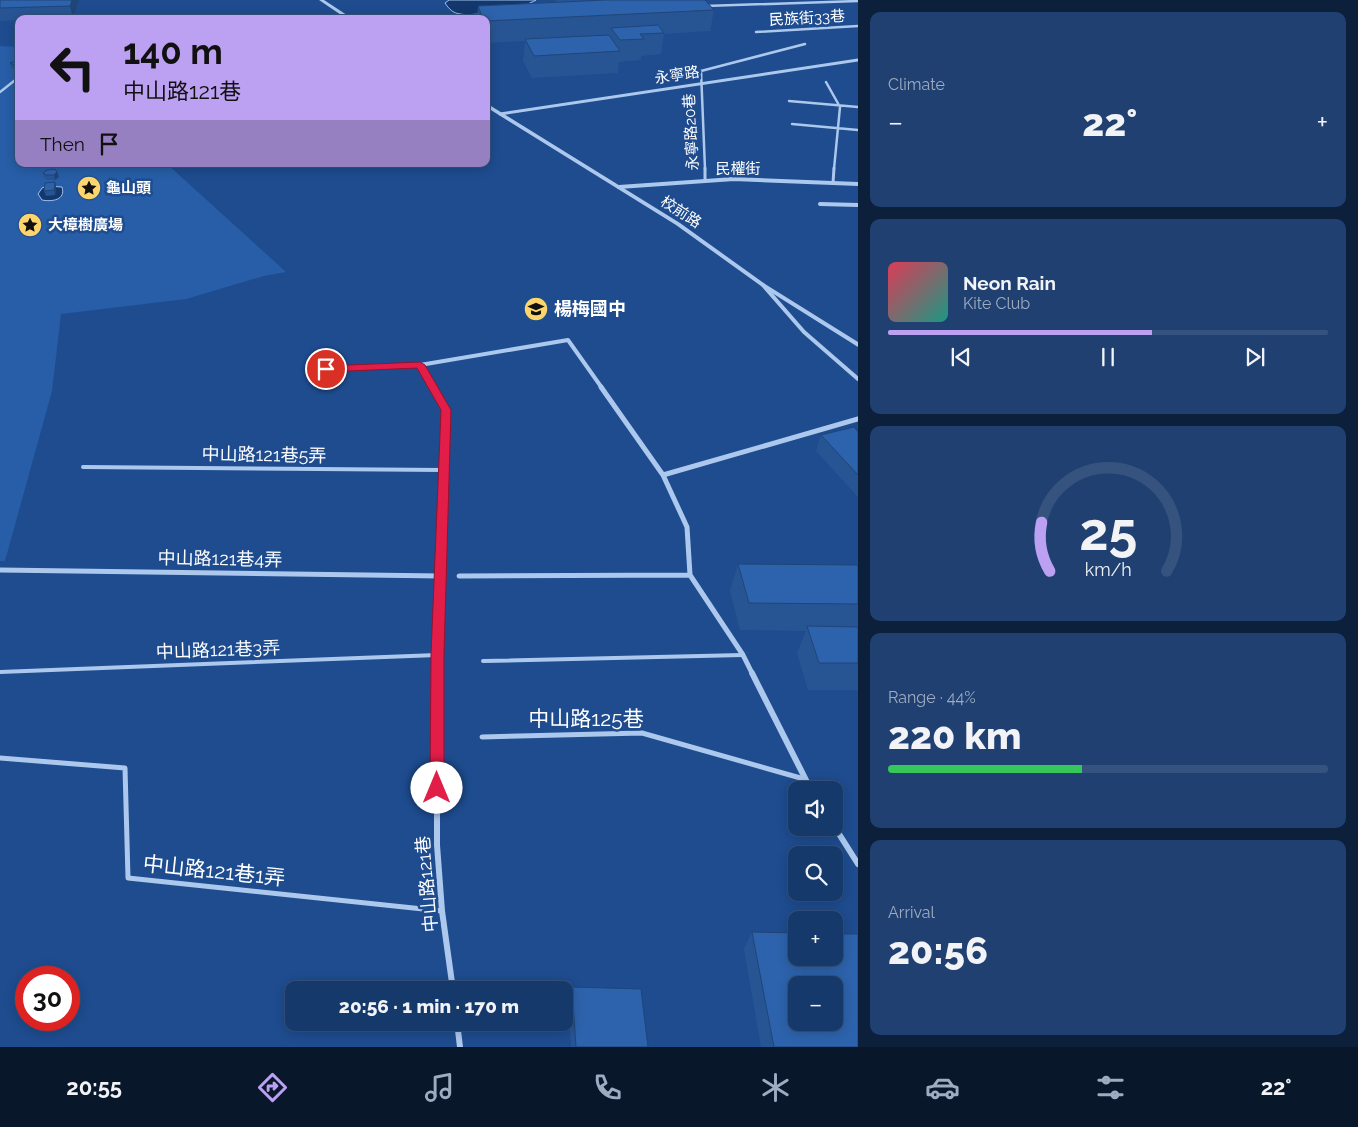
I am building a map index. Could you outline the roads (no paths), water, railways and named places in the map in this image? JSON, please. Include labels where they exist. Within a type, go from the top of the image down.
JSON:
[{"type":"street","points":[[320,0],[344,15]]},
{"type":"street","name":"永寧路","points":[[500,114],[700,82],[858,60]]},
{"type":"street","name":"校前路","points":[[490,108],[678,224],[763,285],[858,345]]},
{"type":"street","name":"民權街","points":[[619,188],[734,179],[858,184]]},
{"type":"street","points":[[820,204],[858,206]]},
{"type":"street","points":[[763,285],[804,332],[858,379]]},
{"type":"street","points":[[326,369],[420,365],[568,340],[663,475],[687,527],[690,574],[743,655],[804,779]]},
{"type":"street","name":"中山路121巷","points":[[420,365],[446,410],[438,655],[437,845],[442,911],[452,981]]},
{"type":"street","points":[[663,475],[858,419]]},
{"type":"street","name":"中山路121巷4弄","points":[[0,570],[441,576]]},
{"type":"street","points":[[459,576],[690,574]]},
{"type":"street","points":[[840,836],[858,864]]},
{"type":"street","points":[[458,1031],[460,1047]]},
{"type":"lane","points":[[698,6],[858,1]]},
{"type":"lane","name":"民族街33巷","points":[[756,32],[858,26]]},
{"type":"lane","points":[[700,82],[701,71],[805,44]]},
{"type":"lane","points":[[0,92],[15,80]]},
{"type":"lane","name":"永寧路20巷","points":[[700,82],[705,181]]},
{"type":"lane","points":[[826,82],[840,107],[833,183]]},
{"type":"lane","points":[[789,101],[840,107],[858,107]]},
{"type":"lane","points":[[792,124],[858,130]]},
{"type":"lane","name":"中山路121巷5弄","points":[[84,467],[444,470]]},
{"type":"lane","name":"中山路121巷3弄","points":[[0,672],[438,655]]},
{"type":"lane","points":[[483,661],[743,655]]},
{"type":"lane","name":"中山路125巷","points":[[482,737],[642,733],[804,779]]},
{"type":"lane","name":"中山路121巷1弄","points":[[0,758],[125,768],[128,878],[442,911]]},
{"type":"place","name":"龜山頭","points":[[89,188]]},
{"type":"place","name":"大樟樹廣場","points":[[30,225]]},
{"type":"place","name":"楊梅國中","points":[[536,309]]}]
